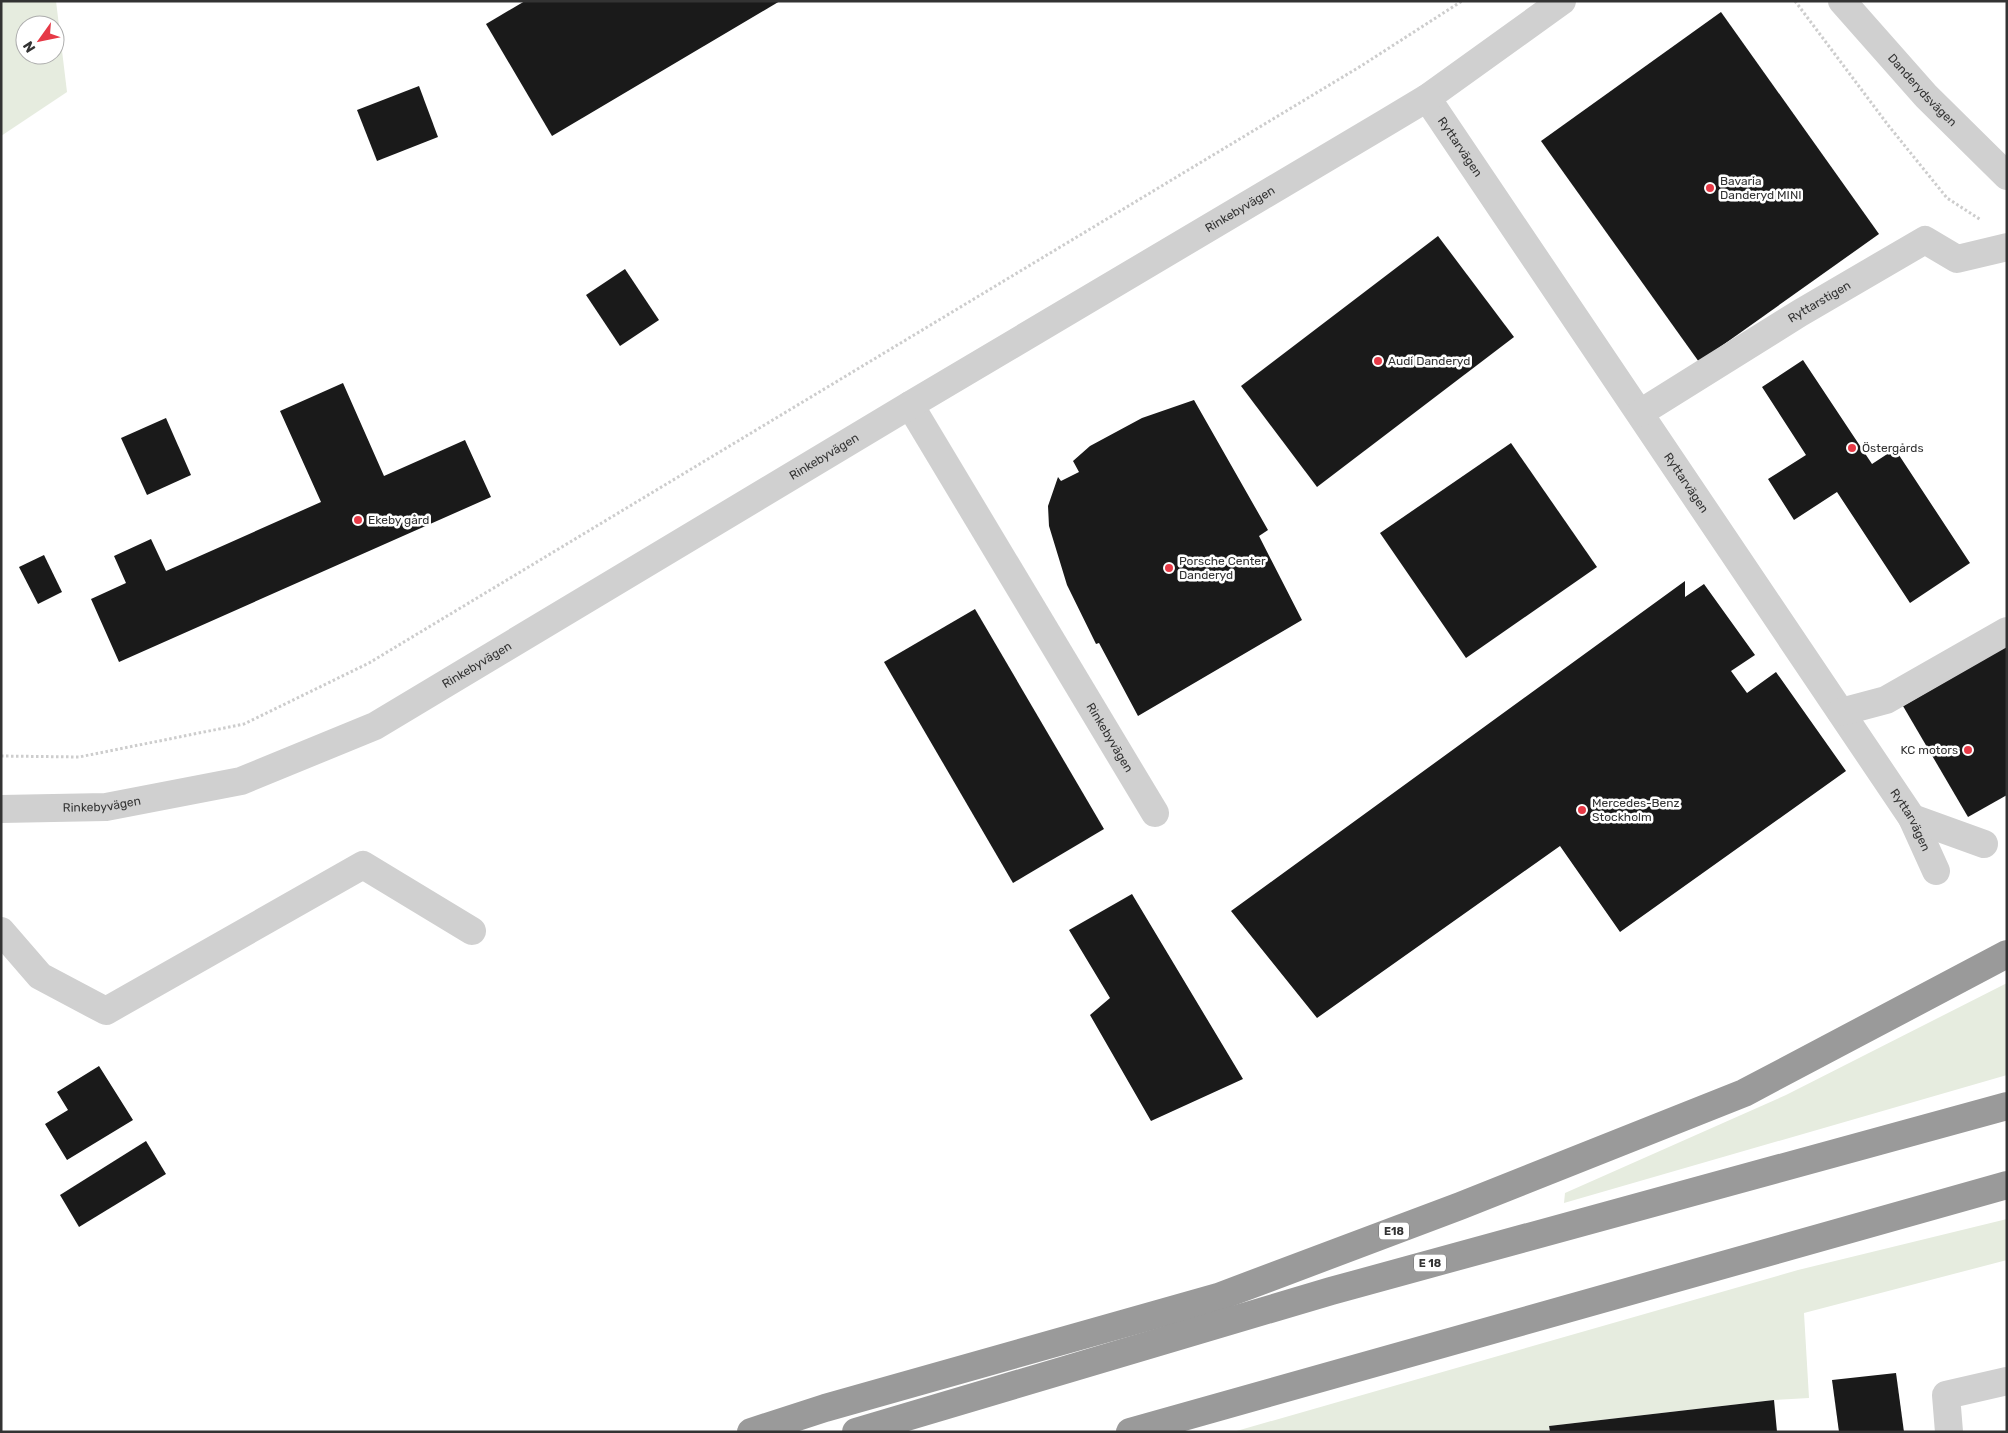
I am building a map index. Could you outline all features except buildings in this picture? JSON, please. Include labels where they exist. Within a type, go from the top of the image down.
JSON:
[{"type":"highway","name":"E18","points":[[751,1432],[835,1406],[1218,1298],[1460,1206],[1744,1093],[2007,954]]},
{"type":"highway","name":"E 18","points":[[856,1432],[1331,1290],[2007,1106]]},
{"type":"highway","points":[[1130,1432],[2007,1185]]},
{"type":"street","name":"Rinkebyvägen","points":[[1,809],[106,807],[241,781],[375,726],[1427,98],[1562,1]]},
{"type":"street","name":"Danderydsvägen","points":[[1842,1],[1926,96],[2007,176]]},
{"type":"street","name":"Ryttarvägen","points":[[1427,98],[1912,818],[1936,871]]},
{"type":"street","name":"Ryttarstigen","points":[[1640,413],[1800,313],[1925,240],[1957,259],[2007,247]]},
{"type":"street","name":"Rinkebyvägen","points":[[910,405],[1156,812]]},
{"type":"street","points":[[1841,712],[1886,700],[2007,631]]},
{"type":"street","points":[[1912,818],[1984,844]]},
{"type":"street","points":[[1,930],[40,976],[106,1011],[363,865],[472,931]]},
{"type":"street","points":[[1949,1432],[1946,1395],[2007,1381]]},
{"type":"path","points":[[1,756],[80,757],[244,724],[369,662],[1360,66],[1462,1]]},
{"type":"path","points":[[1795,1],[1947,198],[1984,222]]},
{"type":"shaded area","points":[[1,1],[56,1],[58,15],[15,15],[15,65],[64,65],[67,92],[1,136]]},
{"type":"shaded area","points":[[2007,983],[2007,1075],[1564,1203],[1565,1193],[1786,1095]]},
{"type":"shaded area","points":[[2007,1219],[2007,1260],[1804,1313],[1809,1398],[1774,1400],[1549,1426],[1549,1432],[1233,1432],[1798,1270]]},
{"type":"place","name":"Bavaria Danderyd MINI","points":[[1710,188]]},
{"type":"place","name":"Audi Danderyd","points":[[1378,361]]},
{"type":"place","name":"Östergårds","points":[[1852,448]]},
{"type":"place","name":"Ekeby gård","points":[[358,520]]},
{"type":"place","name":"Porsche Center Danderyd","points":[[1169,568]]},
{"type":"place","name":"KC motors","points":[[1968,750]]},
{"type":"place","name":"Mercedes-Benz Stockholm","points":[[1582,810]]}]
